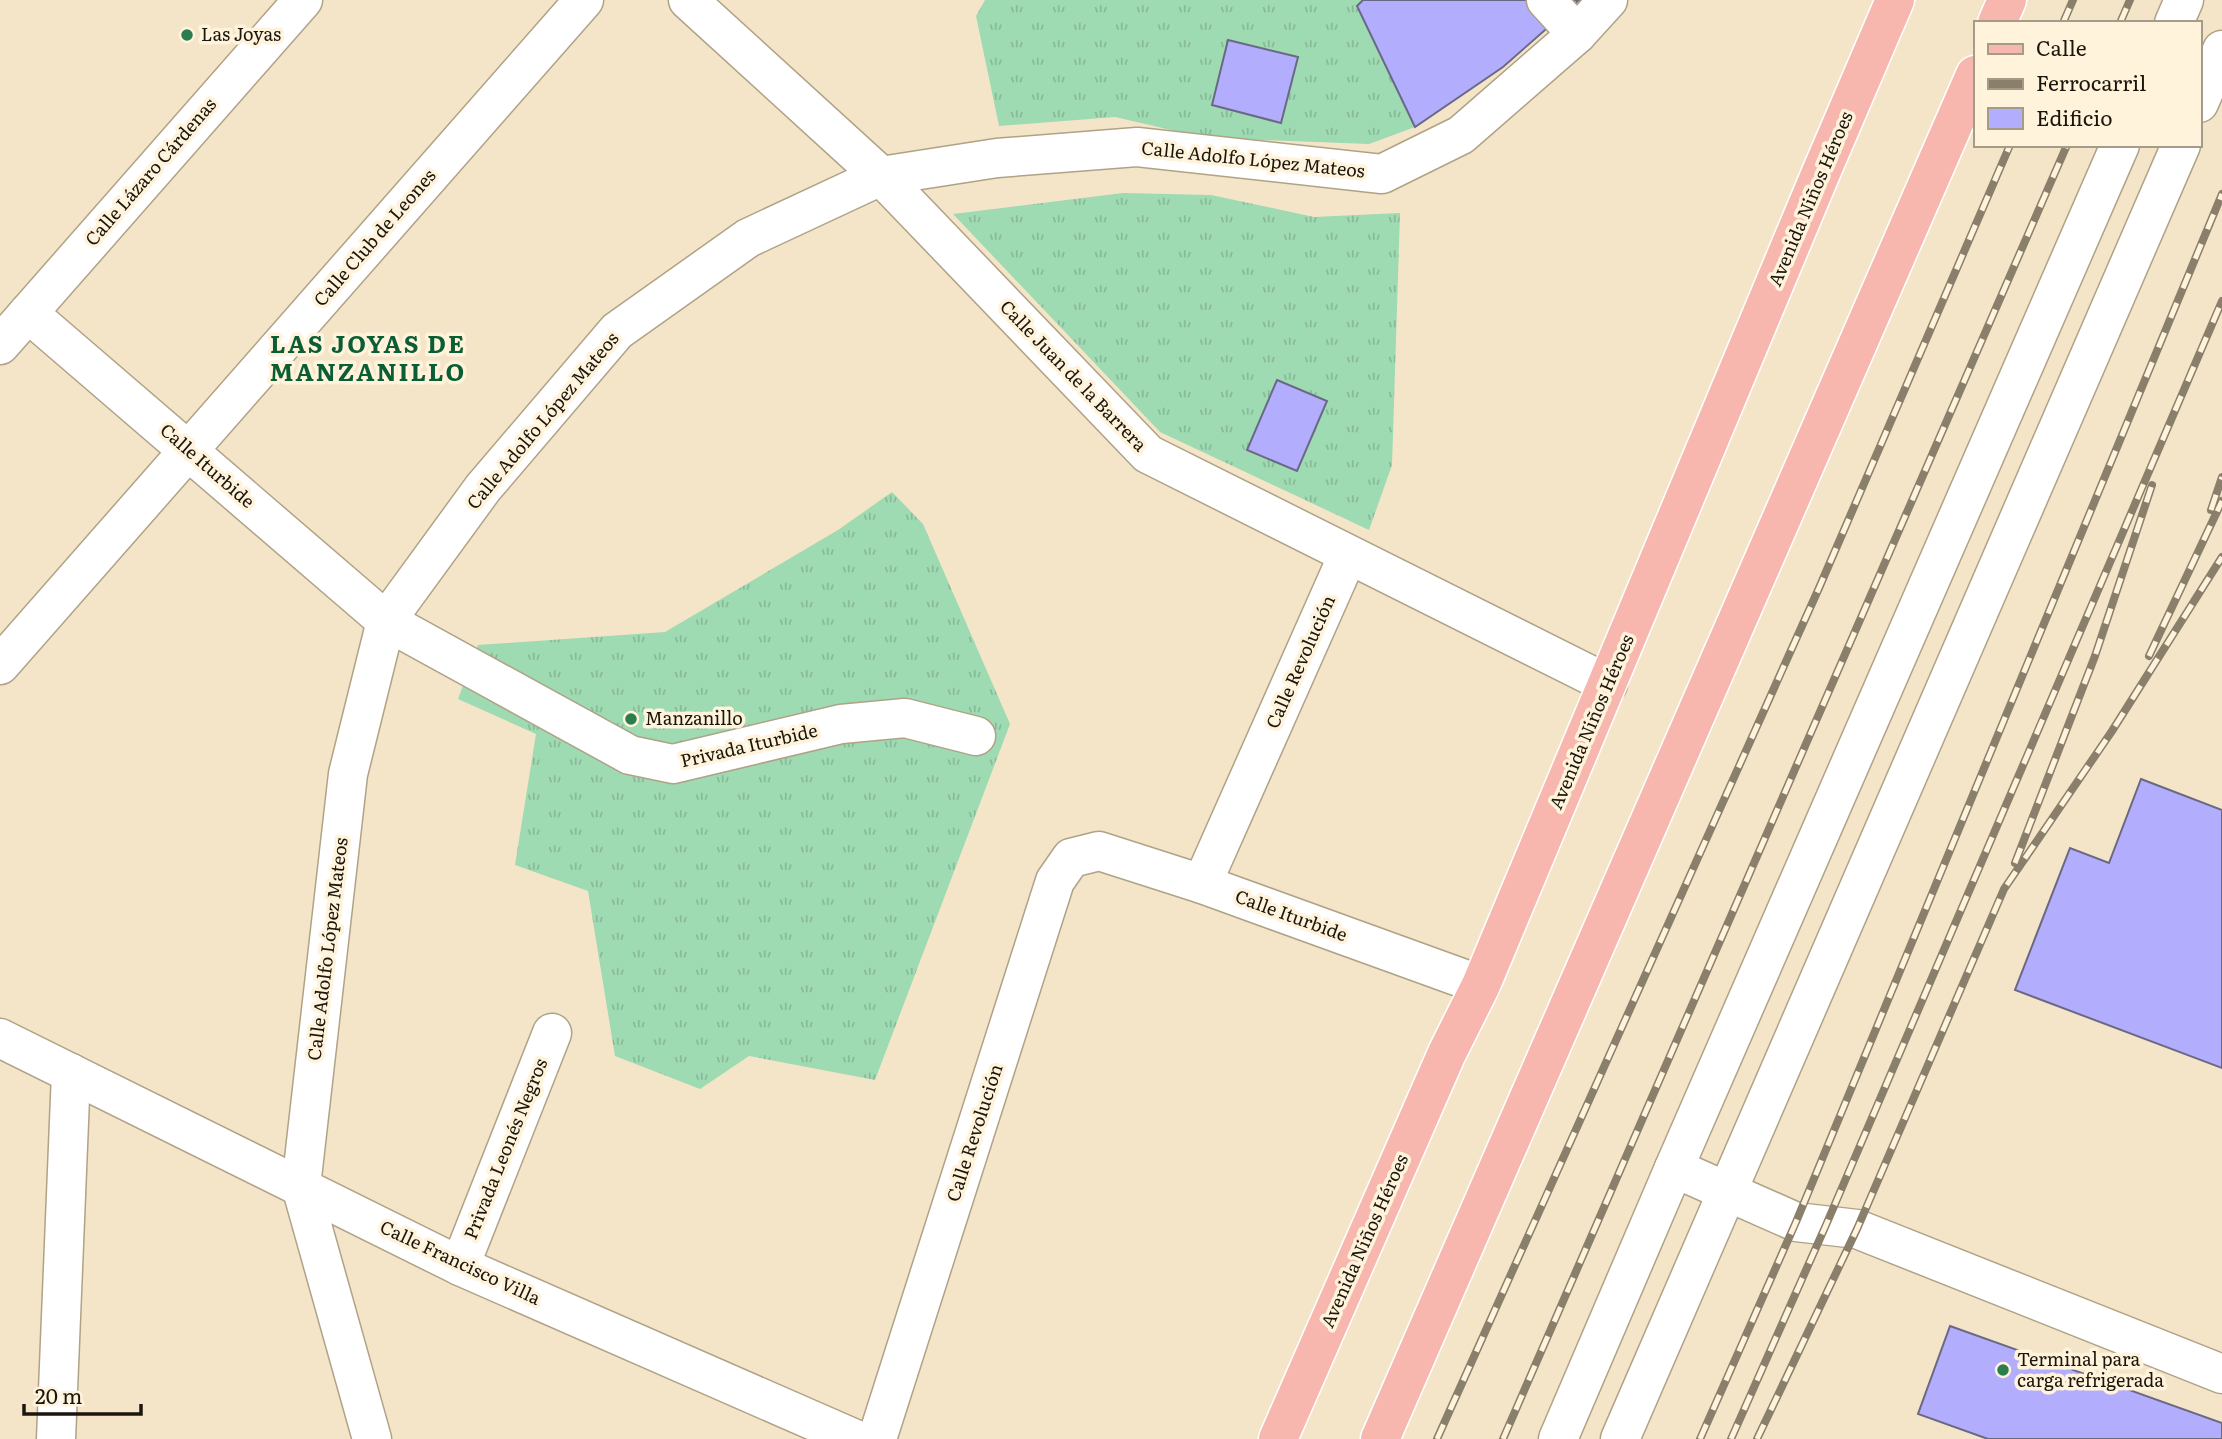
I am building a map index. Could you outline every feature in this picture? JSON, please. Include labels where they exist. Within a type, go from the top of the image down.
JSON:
[{"type":"main road","name":"Avenida Niños Héroes","points":[[1278,1439],[1447,1053],[1481,985],[1895,0]]},
{"type":"main road","points":[[1998,21],[2007,0]]},
{"type":"main road","points":[[1380,1439],[1974,77]]},
{"type":"street","name":"Calle Lázaro Cárdenas","points":[[0,345],[303,0]]},
{"type":"street","name":"Calle Club de Leones","points":[[0,665],[584,0]]},
{"type":"street","name":"Calle Juan de la Barrera","points":[[688,0],[881,176],[1148,454],[1608,684]]},
{"type":"street","points":[[1546,0],[1577,34]]},
{"type":"street","name":"Calle Adolfo López Mateos","points":[[372,1439],[301,1186],[348,774],[386,621],[483,488],[617,331],[748,238],[881,176],[997,159],[1137,147],[1382,174],[1461,135],[1577,34],[1608,0]]},
{"type":"street","points":[[2175,21],[2184,0]]},
{"type":"street","points":[[2201,98],[2222,50]]},
{"type":"street","points":[[1558,1439],[2119,147]]},
{"type":"street","points":[[1619,1439],[2180,147]]},
{"type":"street","name":"Calle Iturbide","points":[[28,313],[386,621]]},
{"type":"street","name":"Calle Revolución","points":[[1202,884],[1348,555]]},
{"type":"street","name":"Privada Iturbide","points":[[386,621],[630,755],[673,764],[841,724],[905,718],[976,736]]},
{"type":"street","name":"Calle Iturbide","points":[[1099,852],[1202,884],[1481,985]]},
{"type":"street","name":"Calle Revolución","points":[[877,1439],[1055,881],[1071,858],[1099,852]]},
{"type":"street","name":"Privada Leonés Negros","points":[[460,1266],[552,1033]]},
{"type":"street","name":"Calle Francisco Villa","points":[[0,1038],[785,1425],[855,1439]]},
{"type":"street","points":[[56,1439],[71,1073]]},
{"type":"street","points":[[1674,1168],[1796,1222],[1857,1229],[2222,1374]]},
{"type":"green space","points":[[985,0],[1363,0],[1357,7],[1415,127],[1369,144],[1206,138],[1115,117],[999,126],[976,16]]},
{"type":"green space","points":[[1123,193],[1211,195],[1314,217],[1400,213],[1392,465],[1369,530],[1160,432],[953,214]]},
{"type":"green space","points":[[892,492],[923,524],[1010,724],[875,1080],[749,1056],[700,1089],[615,1056],[588,891],[515,865],[536,734],[458,699],[478,645],[665,632],[838,530]]},
{"type":"building","points":[[1363,0],[1579,0],[1503,67],[1415,127],[1357,6]]},
{"type":"building","points":[[1228,40],[1298,57],[1281,123],[1212,105]]},
{"type":"building","points":[[1277,380],[1327,401],[1297,471],[1247,450]]},
{"type":"building","points":[[2141,779],[2222,810],[2222,1068],[2015,990],[2070,848],[2109,863]]},
{"type":"building","name":"Terminal para carga refrigerada","points":[[1950,1326],[2222,1423],[2222,1439],[1988,1439],[1918,1414]]},
{"type":"railway","points":[[2064,21],[2073,0]]},
{"type":"railway","points":[[2121,21],[2130,0]]},
{"type":"railway","points":[[1437,1439],[1819,588],[2009,147]]},
{"type":"railway","points":[[1503,1439],[2066,147]]},
{"type":"railway","points":[[1700,1439],[1796,1222],[2222,194]]},
{"type":"railway","points":[[1731,1439],[1826,1225],[2222,301]]},
{"type":"railway","points":[[2211,510],[2222,477]]},
{"type":"railway","points":[[2015,863],[2095,656],[2152,485]]},
{"type":"railway","points":[[2149,656],[2222,501]]},
{"type":"railway","points":[[1757,1439],[1857,1229],[2004,889],[2112,731],[2222,557]]},
{"type":"place","name":"Las Joyas","points":[[187,35]]},
{"type":"place","name":"Manzanillo","points":[[631,719]]},
{"type":"place","name":"Terminal para carga refrigerada","points":[[2003,1370]]},
{"type":"district","name":"LAS JOYAS DE MANZANILLO","points":[[368,359]]}]
